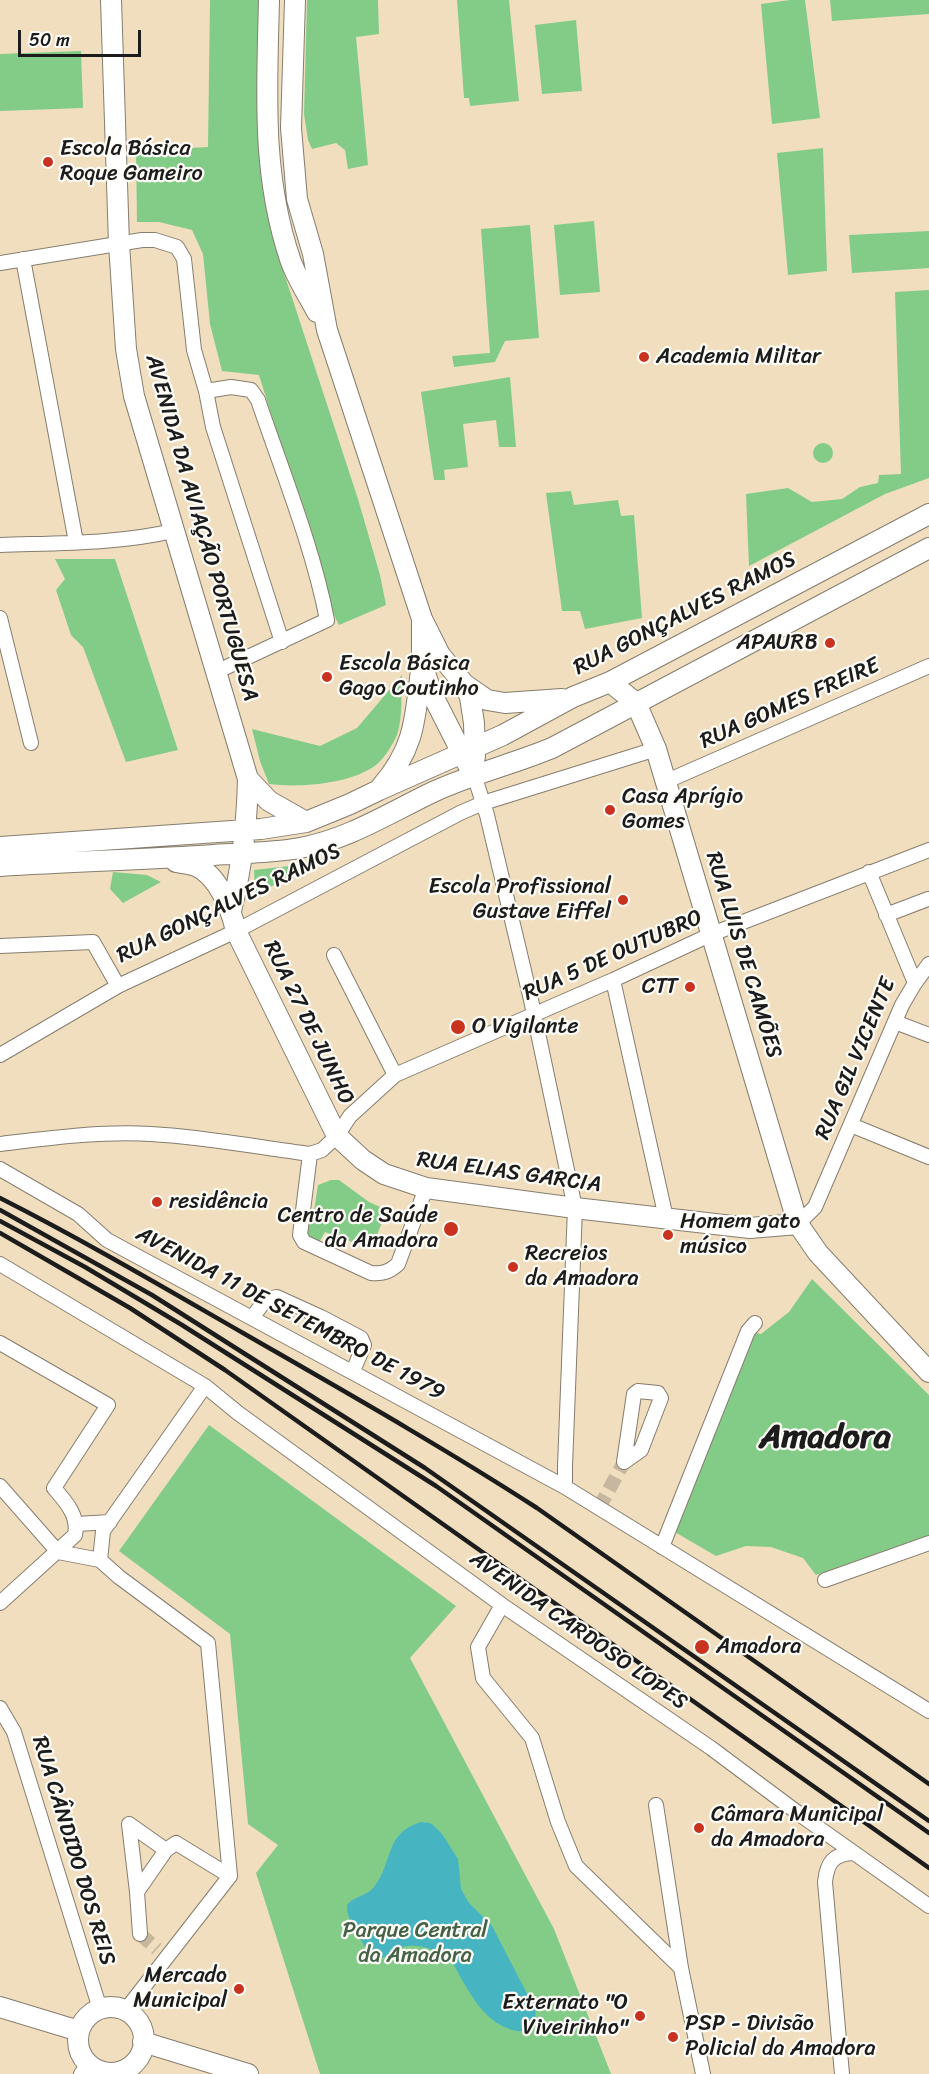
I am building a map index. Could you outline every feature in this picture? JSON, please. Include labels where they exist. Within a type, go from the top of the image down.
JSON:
[{"type":"main road","name":"AVENIDA DA AVIAÇÃO PORTUGUESA","points":[[111,0],[119,244],[126,349],[134,396],[248,779],[244,853],[231,910]]},
{"type":"main road","points":[[269,0],[266,125],[271,183],[290,260],[327,330]]},
{"type":"main road","points":[[295,0],[291,128],[297,199],[313,254],[327,330],[422,619],[450,670],[464,684],[487,700],[505,704],[573,698]]},
{"type":"main road","points":[[271,183],[296,180]]},
{"type":"main road","name":"RUA GONÇALVES RAMOS","points":[[0,847],[246,830],[306,822],[468,750],[610,682],[929,514]]},
{"type":"main road","points":[[0,866],[244,853],[301,848],[339,839],[474,775],[524,760],[552,748],[929,548]]},
{"type":"main road","points":[[379,790],[392,775],[410,742],[422,664],[422,619]]},
{"type":"main road","points":[[422,664],[432,694],[468,750],[474,775]]},
{"type":"main road","points":[[610,682],[636,703]]},
{"type":"main road","points":[[464,684],[473,708],[468,750]]},
{"type":"main road","name":"RUA LUIS DE CAMÕES","points":[[636,703],[667,781],[798,1224]]},
{"type":"main road","name":"AVENIDA DA AVIAÇÃO PORTUGUESA","points":[[248,779],[269,801],[306,822]]},
{"type":"main road","points":[[156,859],[197,866],[210,877],[231,910]]},
{"type":"main road","name":"RUA 27 DE JUNHO","points":[[231,910],[236,931],[337,1136]]},
{"type":"main road","name":"RUA ELIAS GARCIA","points":[[337,1136],[363,1160],[384,1174],[426,1188],[750,1228],[798,1224]]},
{"type":"main road","points":[[798,1224],[818,1253],[929,1372]]},
{"type":"main road","points":[[0,2007],[79,2031]]},
{"type":"main road","points":[[109,2007],[125,2011],[139,2024],[143,2042],[137,2060],[121,2073],[84,2069],[79,2049],[79,2031],[84,2021],[100,2009],[109,2007]]},
{"type":"main road","points":[[143,2042],[248,2074]]},
{"type":"street","points":[[0,263],[142,240],[155,240],[177,248],[184,259],[194,350],[206,391],[213,427],[282,642]]},
{"type":"street","points":[[23,259],[76,542]]},
{"type":"street","points":[[206,391],[231,387],[251,390],[258,400],[284,472],[327,620],[216,672]]},
{"type":"street","points":[[0,545],[76,542],[154,535],[173,531]]},
{"type":"street","points":[[0,618],[31,743]]},
{"type":"street","name":"RUA GOMES FREIRE","points":[[667,781],[929,666]]},
{"type":"street","name":"RUA GONÇALVES RAMOS","points":[[0,1055],[118,986],[236,931],[460,813],[483,803],[656,749]]},
{"type":"street","points":[[474,775],[483,803],[534,1013],[575,1208],[566,1487]]},
{"type":"street","name":"RUA 5 DE OUTUBRO","points":[[337,1136],[351,1116],[395,1075],[614,980],[712,934],[929,850]]},
{"type":"street","name":"RUA GIL VICENTE","points":[[798,1224],[815,1207],[895,1022],[915,983],[868,872]]},
{"type":"street","points":[[886,915],[928,898]]},
{"type":"street","points":[[0,946],[93,942],[118,986]]},
{"type":"street","points":[[334,955],[395,1075]]},
{"type":"street","points":[[915,983],[929,964]]},
{"type":"street","points":[[614,980],[666,1218]]},
{"type":"street","points":[[895,1022],[929,1035]]},
{"type":"street","points":[[851,1125],[929,1157]]},
{"type":"street","points":[[0,1144],[60,1137],[150,1134],[310,1154],[322,1150],[337,1136]]},
{"type":"street","points":[[310,1154],[300,1236],[304,1242],[371,1273],[382,1274],[391,1271],[398,1264],[426,1188]]},
{"type":"street","name":"AVENIDA 11 DE SETEMBRO DE 1979","points":[[0,1169],[78,1214],[107,1240],[566,1487],[929,1711]]},
{"type":"street","name":"AVENIDA CARDOSO LOPES","points":[[0,1264],[205,1386],[238,1413],[502,1605],[711,1748],[929,1906]]},
{"type":"street","points":[[252,1318],[266,1299],[277,1297],[321,1317],[361,1338],[364,1345],[353,1371]]},
{"type":"street","points":[[662,1547],[748,1331],[755,1323]]},
{"type":"street","points":[[0,1343],[108,1405],[54,1488],[77,1524],[75,1535],[0,1603]]},
{"type":"street","points":[[100,1560],[103,1531],[205,1386]]},
{"type":"street","points":[[638,1391],[658,1394],[661,1398],[640,1450],[624,1462],[634,1394],[638,1391]]},
{"type":"street","points":[[0,1486],[58,1552],[100,1560],[208,1643],[230,1876],[161,1953],[125,2011]]},
{"type":"street","points":[[77,1524],[110,1522]]},
{"type":"street","points":[[825,1580],[929,1543]]},
{"type":"street","points":[[502,1605],[478,1647],[483,1678],[532,1738],[558,1822],[576,1866],[681,1968]]},
{"type":"street","name":"RUA CÂNDIDO DOS REIS","points":[[0,1708],[14,1732],[100,2009]]},
{"type":"street","points":[[656,1805],[681,1968],[703,2074]]},
{"type":"street","points":[[140,1934],[129,1824],[166,1850]]},
{"type":"street","points":[[137,1892],[166,1850],[176,1843],[230,1876]]},
{"type":"street","points":[[842,2074],[825,1882],[826,1868],[831,1860],[844,1853],[853,1853]]},
{"type":"green space","points":[[210,0],[269,0],[262,164],[281,264],[358,499],[380,575],[386,605],[339,625],[332,611],[259,375],[222,371],[210,324],[203,254],[192,230],[159,222],[137,222],[136,151],[208,147]]},
{"type":"green space","points":[[307,0],[378,0],[379,34],[356,37],[368,165],[348,169],[345,150],[336,143],[312,149],[308,140],[304,114]]},
{"type":"green space","points":[[457,0],[509,0],[519,101],[470,106],[469,98],[464,98]]},
{"type":"green space","points":[[805,0],[820,118],[772,124],[761,4]]},
{"type":"green space","points":[[830,0],[929,0],[929,14],[832,21]]},
{"type":"green space","points":[[576,20],[582,91],[542,94],[535,25]]},
{"type":"green space","points":[[81,51],[83,108],[0,111],[0,54]]},
{"type":"green space","points":[[823,148],[827,271],[788,275],[777,153]]},
{"type":"green space","points":[[594,221],[600,292],[560,295],[554,225]]},
{"type":"green space","points":[[530,225],[539,338],[505,341],[495,362],[454,367],[452,356],[490,353],[481,229]]},
{"type":"green space","points":[[929,231],[929,268],[852,273],[849,235]]},
{"type":"green space","points":[[929,290],[929,478],[885,494],[749,566],[746,494],[788,488],[812,502],[842,499],[860,487],[878,483],[879,475],[901,474],[895,292]]},
{"type":"green space","points":[[510,377],[516,447],[499,447],[496,420],[463,424],[468,467],[444,470],[445,480],[434,480],[421,392]]},
{"type":"green space","points":[[823,443],[830,446],[833,453],[830,460],[823,463],[816,460],[813,453],[816,446]]},
{"type":"green space","points":[[571,491],[574,505],[618,500],[621,516],[634,515],[642,618],[585,629],[580,611],[562,611],[546,493]]},
{"type":"green space","points":[[55,559],[115,559],[178,750],[126,762],[83,647],[71,635],[56,590],[65,579]]},
{"type":"green space","points":[[402,675],[401,713],[397,735],[388,751],[376,765],[353,777],[324,783],[269,784],[260,761],[252,729],[320,746],[357,728]]},
{"type":"green space","points":[[316,863],[255,895],[254,870]]},
{"type":"green space","points":[[113,872],[147,875],[161,882],[123,903],[110,889]]},
{"type":"green space","points":[[331,1180],[339,1180],[369,1202],[387,1210],[373,1245],[366,1247],[325,1232],[318,1244],[305,1238],[307,1224],[312,1224],[318,1185]]},
{"type":"green space","points":[[812,1279],[929,1395],[929,1535],[816,1575],[803,1558],[771,1547],[746,1546],[716,1556],[673,1531],[751,1332],[761,1334],[789,1312]]},
{"type":"green space","name":"Parque Central da Amadora","points":[[209,1425],[456,1606],[410,1658],[554,1929],[611,2074],[320,2074],[256,1873],[278,1845],[248,1824],[230,1634],[119,1551]]},
{"type":"water","points":[[421,1822],[430,1823],[442,1834],[458,1859],[461,1889],[469,1903],[492,1926],[535,2009],[536,2022],[529,2029],[512,2030],[495,2022],[482,2010],[452,1962],[441,1954],[424,1947],[407,1946],[382,1958],[374,1957],[355,1930],[347,1905],[374,1887],[395,1841],[409,1827]]},
{"type":"tunnel","points":[[599,1508],[624,1462]]},
{"type":"tunnel","points":[[140,1934],[157,1949]]},
{"type":"railway","points":[[0,1198],[153,1281],[501,1485],[929,1784]]},
{"type":"railway","points":[[0,1210],[152,1295],[425,1468],[929,1821]]},
{"type":"railway","points":[[0,1221],[85,1267],[182,1325],[436,1486],[929,1833]]},
{"type":"railway","points":[[0,1233],[130,1308],[225,1370],[929,1868]]},
{"type":"place","name":"Escola Básica Roque Gameiro","points":[[48,162]]},
{"type":"place","name":"Academia Militar","points":[[644,357]]},
{"type":"place","name":"APAURB","points":[[830,643]]},
{"type":"place","name":"Escola Básica Gago Coutinho","points":[[327,677]]},
{"type":"place","name":"Casa Aprígio Gomes","points":[[610,810]]},
{"type":"place","name":"Escola Profissional Gustave Eiffel","points":[[623,900]]},
{"type":"place","name":"CTT","points":[[690,987]]},
{"type":"place","name":"O Vigilante","points":[[458,1027]]},
{"type":"place","name":"residência","points":[[157,1202]]},
{"type":"place","name":"Centro de Saúde da Amadora","points":[[451,1229]]},
{"type":"place","name":"Homem gato músico","points":[[668,1235]]},
{"type":"place","name":"Recreios da Amadora","points":[[513,1267]]},
{"type":"place","name":"Amadora","points":[[702,1647]]},
{"type":"place","name":"Câmara Municipal da Amadora","points":[[699,1828]]},
{"type":"place","name":"Mercado Municipal","points":[[239,1989]]},
{"type":"place","name":"Externato \"O Viveirinho\"","points":[[640,2016]]},
{"type":"place","name":"PSP - Divisão Policial da Amadora","points":[[673,2037]]},
{"type":"district","name":"Amadora","points":[[825,1438]]}]
